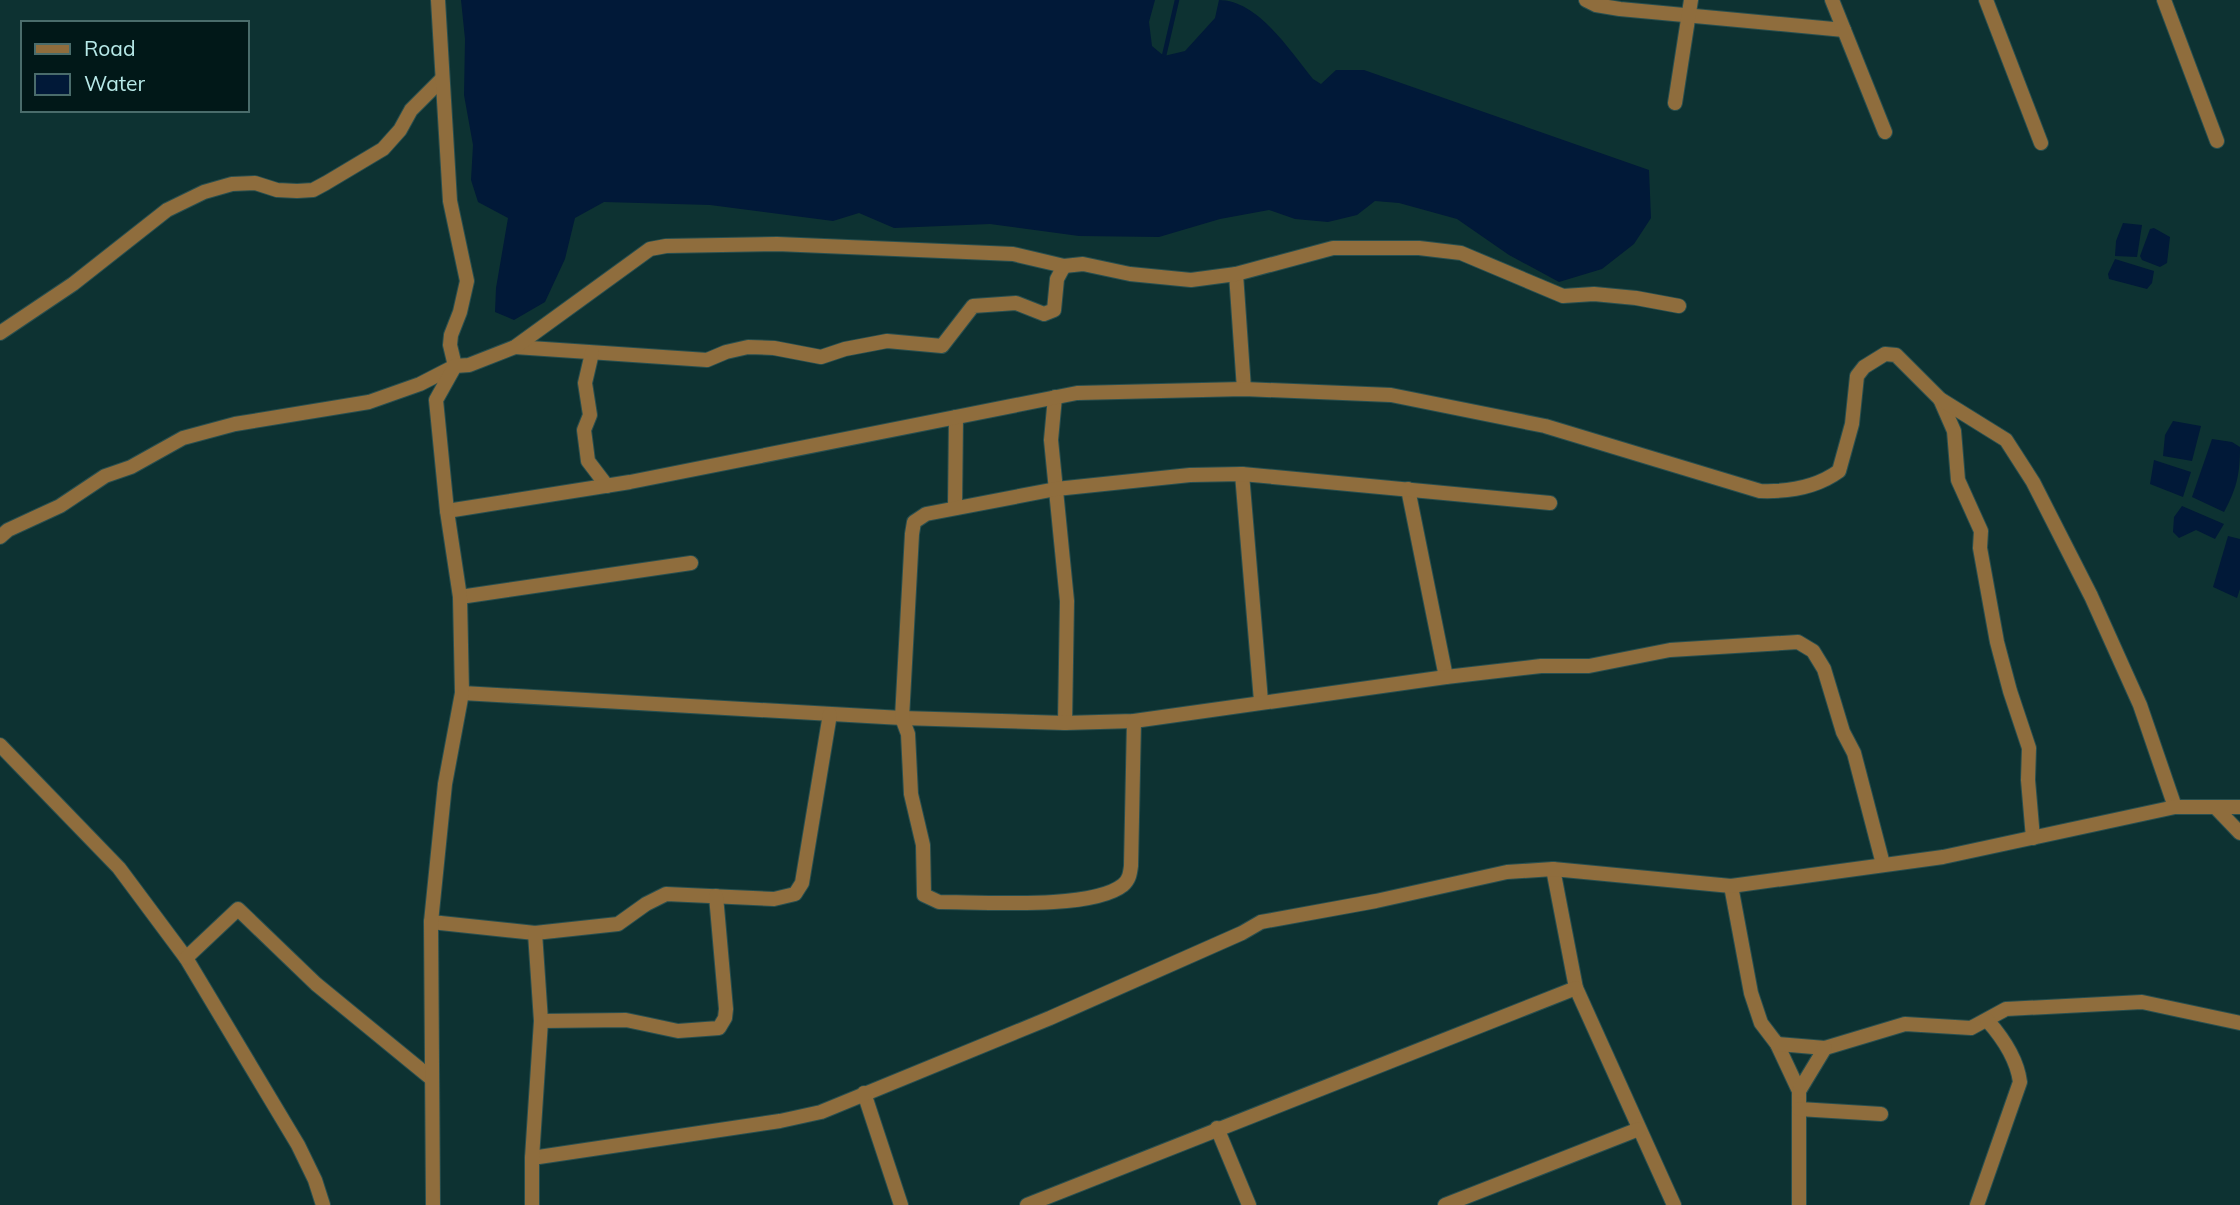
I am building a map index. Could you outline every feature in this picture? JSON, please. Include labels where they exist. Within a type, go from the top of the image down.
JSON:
[{"type":"street","points":[[433,1205],[431,922],[445,784],[462,693],[460,597],[447,511],[436,400],[455,366],[450,345],[451,335],[467,281],[450,201],[438,0]]},
{"type":"street","points":[[1586,0],[1596,5],[1620,9],[1844,30]]},
{"type":"street","points":[[1675,103],[1691,0]]},
{"type":"street","points":[[1832,0],[1885,132]]},
{"type":"street","points":[[1986,0],[2040,144]]},
{"type":"street","points":[[2164,0],[2217,141]]},
{"type":"street","points":[[0,333],[73,284],[167,210],[204,192],[232,184],[255,183],[277,190],[313,190],[326,183],[383,149],[400,130],[411,110],[441,80]]},
{"type":"street","points":[[0,537],[8,530],[60,506],[105,476],[131,467],[183,438],[235,424],[369,402],[420,384],[455,366],[469,365],[515,347],[650,249],[666,246],[777,244],[1013,254],[1064,266],[1083,264],[1130,274],[1191,280],[1236,274],[1333,248],[1419,247],[1461,253],[1563,296],[1594,294],[1679,306]]},
{"type":"street","points":[[515,347],[707,360],[726,352],[748,348],[774,348],[821,357],[845,349],[887,341],[942,346],[973,306],[1016,303],[1044,314],[1054,310],[1057,279],[1064,266]]},
{"type":"street","points":[[1236,274],[1244,389]]},
{"type":"street","points":[[592,353],[584,383],[590,415],[584,430],[588,461],[607,486]]},
{"type":"street","points":[[447,511],[607,486],[1077,393],[1244,389],[1391,395],[1545,426],[1760,491],[1780,492],[1824,482],[1839,471],[1852,424],[1857,376],[1885,354],[1896,355],[1940,399],[2007,440],[2033,482],[2091,596],[2140,705],[2175,807]]},
{"type":"street","points":[[1055,397],[1051,440],[1067,601],[1065,723]]},
{"type":"street","points":[[1940,399],[1954,431],[1958,480],[1981,531],[1980,548],[1997,642],[2029,747],[2028,780],[2033,838]]},
{"type":"street","points":[[955,508],[956,417]]},
{"type":"street","points":[[1242,474],[1261,701]]},
{"type":"street","points":[[1134,721],[1131,866],[1128,880],[1122,886],[1105,895],[1077,901],[939,902],[925,895],[923,845],[911,794],[908,734],[902,718],[914,523],[926,514],[1056,489],[1190,475],[1242,474],[1550,503]]},
{"type":"street","points":[[1408,489],[1446,677]]},
{"type":"street","points":[[460,597],[691,563]]},
{"type":"street","points":[[462,693],[902,718],[1065,723],[1134,721],[1446,677],[1541,666],[1589,666],[1670,650],[1798,642],[1813,652],[1824,669],[1843,732],[1854,753],[1883,864]]},
{"type":"street","points":[[431,922],[535,933],[618,923],[666,894],[774,899],[795,894],[802,883],[830,714]]},
{"type":"street","points":[[0,745],[119,868],[186,958],[298,1144],[323,1205]]},
{"type":"street","points":[[532,1158],[780,1121],[821,1112],[1050,1018],[1242,933],[1261,922],[1376,901],[1507,872],[1553,869],[1731,886],[1943,856],[2175,807],[2240,807]]},
{"type":"street","points":[[2217,809],[2240,833]]},
{"type":"street","points":[[1553,869],[1576,988],[1674,1205]]},
{"type":"street","points":[[1731,886],[1751,993],[1760,1023],[1777,1044],[1799,1091],[1799,1205]]},
{"type":"street","points":[[541,1021],[626,1020],[678,1031],[719,1028],[725,1018],[726,1009],[716,896]]},
{"type":"street","points":[[186,958],[238,909],[316,984],[432,1079]]},
{"type":"street","points":[[532,1205],[532,1158],[541,1021],[535,933]]},
{"type":"street","points":[[1027,1205],[1060,1199],[1217,1128],[1576,988]]},
{"type":"street","points":[[1777,1044],[1825,1048],[1905,1024],[1971,1028],[2006,1009],[2142,1002],[2240,1024]]},
{"type":"street","points":[[1977,1205],[2020,1082],[2018,1068],[2010,1050],[1987,1020]]},
{"type":"street","points":[[1799,1091],[1825,1048]]},
{"type":"street","points":[[864,1093],[901,1205]]},
{"type":"street","points":[[1799,1110],[1863,1111],[1881,1114]]},
{"type":"street","points":[[1217,1128],[1249,1205]]},
{"type":"street","points":[[1446,1205],[1639,1129]]},
{"type":"water","points":[[461,0],[1155,0],[1149,22],[1152,46],[1164,56],[1185,51],[1215,18],[1219,0],[1233,2],[1247,8],[1272,29],[1313,79],[1321,84],[1336,70],[1364,70],[1649,170],[1651,218],[1634,244],[1602,269],[1559,282],[1509,255],[1457,219],[1399,203],[1375,201],[1357,215],[1328,222],[1295,219],[1269,210],[1220,219],[1159,237],[1079,236],[990,224],[894,228],[859,213],[833,221],[710,205],[604,202],[575,218],[565,259],[545,302],[514,320],[495,312],[496,288],[508,218],[478,202],[471,180],[473,145],[464,95],[465,39]]},
{"type":"water","points":[[2123,223],[2142,225],[2137,257],[2115,256],[2116,241]]},
{"type":"water","points":[[2154,228],[2170,237],[2167,263],[2160,267],[2142,260],[2140,256],[2150,229]]},
{"type":"water","points":[[2115,259],[2154,271],[2152,283],[2147,289],[2109,279],[2108,274]]},
{"type":"water","points":[[2173,421],[2201,426],[2192,461],[2163,456],[2165,435]]},
{"type":"water","points":[[2212,439],[2232,442],[2240,447],[2237,480],[2224,512],[2192,497]]},
{"type":"water","points":[[2154,460],[2191,472],[2183,497],[2150,484]]},
{"type":"water","points":[[2182,506],[2224,524],[2215,539],[2196,530],[2179,538],[2173,532],[2174,517]]},
{"type":"water","points":[[2228,536],[2240,539],[2240,589],[2237,598],[2213,587]]},
{"type":"waterway","points":[[1164,56],[1177,0]]}]
